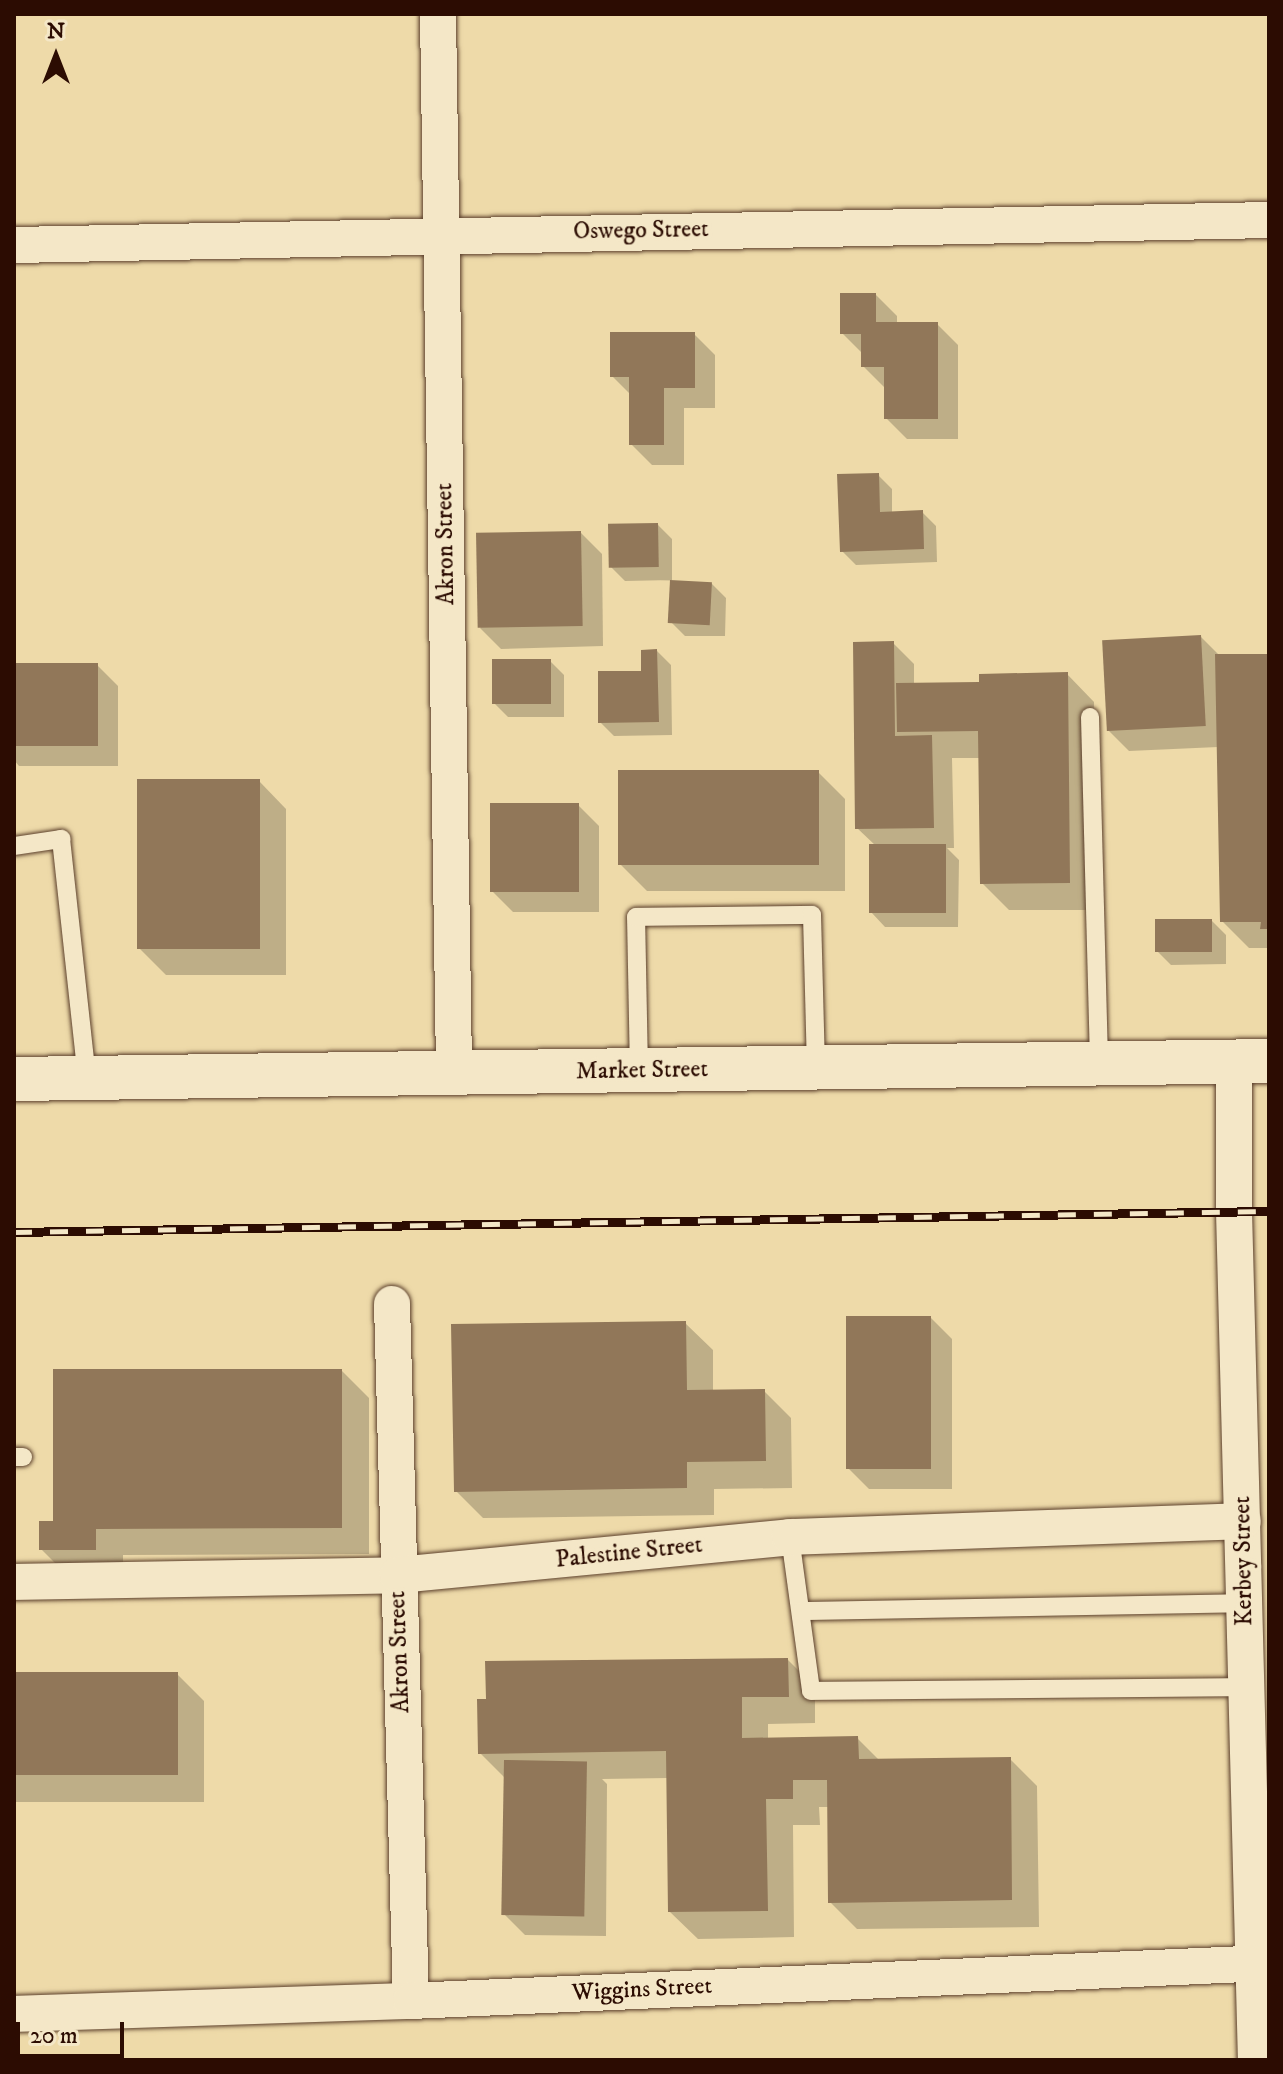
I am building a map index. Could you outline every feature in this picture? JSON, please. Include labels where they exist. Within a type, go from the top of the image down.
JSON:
[{"type":"main road","name":"Market Street","points":[[14,1079],[1252,1062]]},
{"type":"street","name":"Akron Street","points":[[438,14],[454,1073]]},
{"type":"street","name":"Oswego Street","points":[[14,245],[441,234],[1269,220]]},
{"type":"street","name":"Kerbey Street","points":[[1252,1062],[1234,1211],[1254,1324],[1243,1521],[1262,1963],[1256,2060]]},
{"type":"street","name":"Akron Street","points":[[392,1304],[411,2001]]},
{"type":"street","name":"Palestine Street","points":[[14,1582],[398,1575],[790,1537],[1243,1521]]},
{"type":"street","name":"Wiggins Street","points":[[14,2014],[411,2001],[1262,1963]]},
{"type":"lane","points":[[1090,717],[1099,1064]]},
{"type":"lane","points":[[14,846],[61,839],[87,1077]]},
{"type":"lane","points":[[639,1071],[636,917],[812,915],[816,1068]]},
{"type":"lane","points":[[790,1537],[811,1691],[1248,1687]]},
{"type":"lane","points":[[802,1611],[1245,1603]]},
{"type":"building","points":[[840,293],[876,293],[876,322],[938,322],[938,419],[884,419],[884,367],[861,367],[861,334],[840,334]]},
{"type":"building","points":[[610,332],[695,332],[695,388],[664,388],[664,445],[629,445],[629,377],[610,377]]},
{"type":"building","points":[[879,473],[880,512],[923,510],[924,549],[840,552],[837,474]]},
{"type":"building","points":[[658,523],[659,567],[609,568],[608,524]]},
{"type":"building","points":[[581,531],[583,626],[478,628],[476,533]]},
{"type":"building","points":[[670,580],[712,582],[710,625],[668,623]]},
{"type":"building","points":[[1201,635],[1206,726],[1107,731],[1102,640]]},
{"type":"building","points":[[894,641],[895,736],[932,735],[934,828],[855,829],[853,642]]},
{"type":"building","points":[[657,649],[659,722],[598,723],[598,671],[641,671],[641,650]]},
{"type":"building","points":[[1215,654],[1269,654],[1269,929],[1260,929],[1261,922],[1220,922]]},
{"type":"building","points":[[492,659],[551,659],[551,704],[492,704]]},
{"type":"building","points":[[14,663],[98,663],[98,746],[14,746]]},
{"type":"building","points":[[1068,672],[1070,883],[980,884],[978,731],[897,732],[896,683],[979,682],[979,674]]},
{"type":"building","points":[[618,770],[819,770],[819,865],[618,865]]},
{"type":"building","points":[[137,779],[260,779],[260,949],[137,949]]},
{"type":"building","points":[[490,803],[579,803],[579,892],[490,892]]},
{"type":"building","points":[[869,844],[946,844],[946,913],[869,913]]},
{"type":"building","points":[[1155,919],[1212,919],[1212,952],[1155,952]]},
{"type":"building","points":[[846,1316],[931,1316],[931,1469],[846,1469]]},
{"type":"building","points":[[686,1321],[687,1390],[765,1389],[766,1461],[687,1462],[687,1488],[454,1492],[451,1324]]},
{"type":"building","points":[[53,1369],[342,1369],[342,1528],[96,1529],[96,1550],[39,1550],[39,1521],[53,1521]]},
{"type":"building","points":[[788,1658],[789,1697],[742,1697],[742,1738],[858,1736],[859,1759],[1011,1757],[1012,1900],[828,1903],[827,1780],[793,1780],[793,1799],[766,1799],[768,1911],[668,1912],[666,1751],[478,1754],[477,1699],[486,1699],[485,1661]]},
{"type":"building","points":[[14,1672],[178,1672],[178,1775],[14,1775]]},
{"type":"building","points":[[504,1760],[587,1761],[584,1916],[501,1915]]},
{"type":"railway","points":[[14,1232],[1269,1211]]}]
